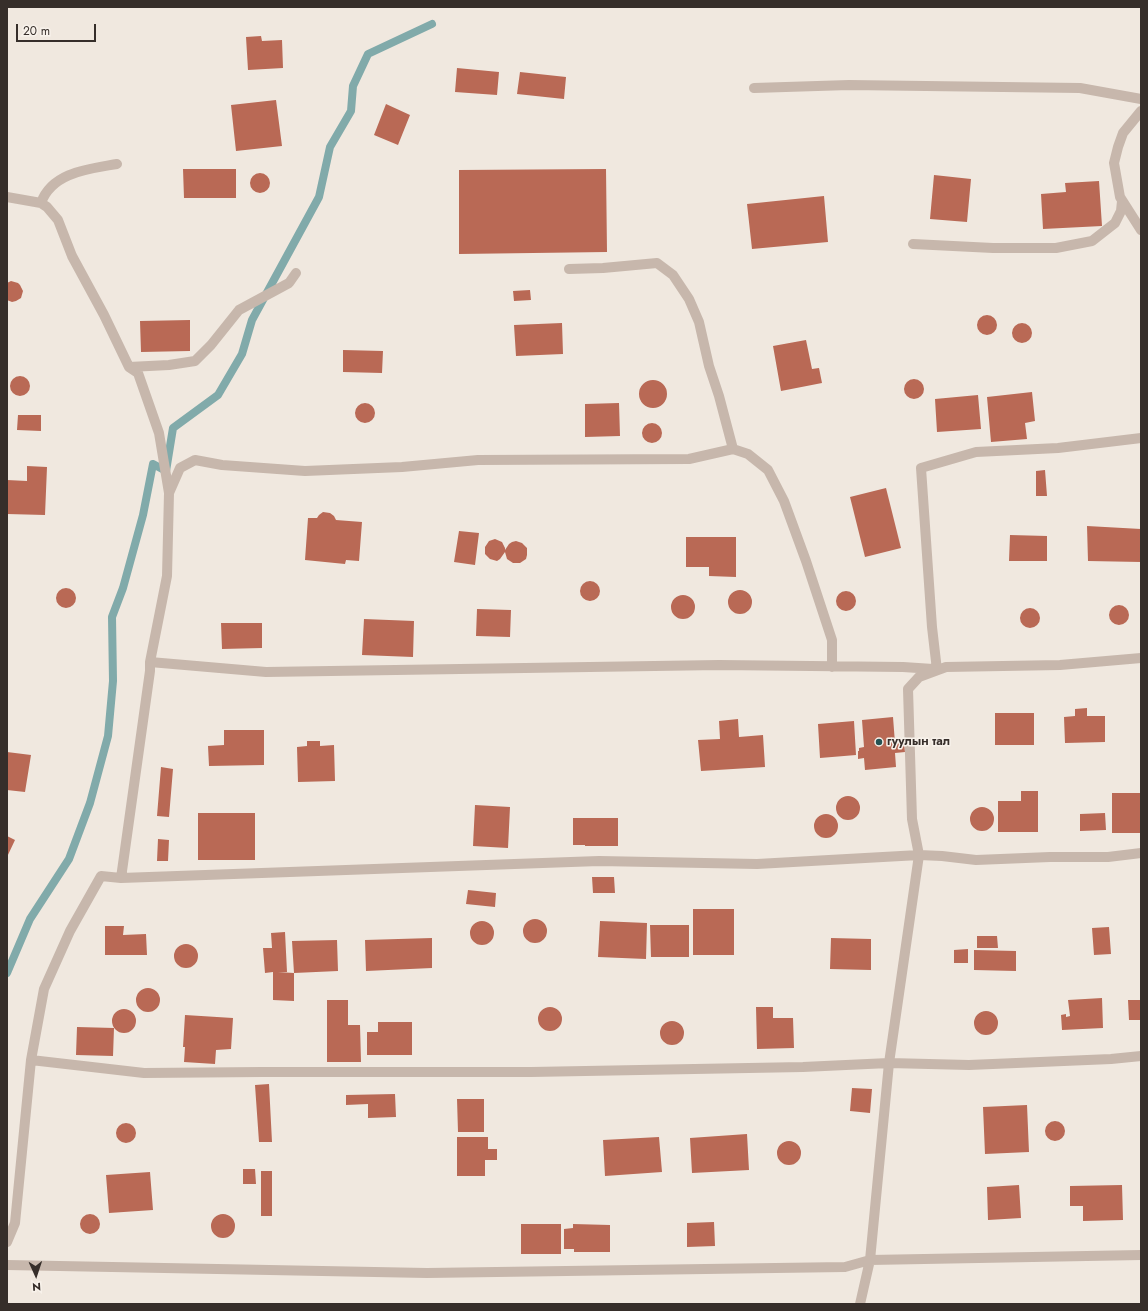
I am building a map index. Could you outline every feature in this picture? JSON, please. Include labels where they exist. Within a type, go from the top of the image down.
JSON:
[{"type":"street","points":[[754,88],[849,85],[1080,88],[1141,99]]},
{"type":"street","points":[[1141,110],[1123,133],[1114,164],[1120,197],[1141,230]]},
{"type":"street","points":[[40,203],[44,192],[65,176],[87,169],[117,164]]},
{"type":"street","points":[[7,197],[40,203],[47,207],[58,220],[72,256],[104,315],[129,367],[138,373],[159,433],[170,493],[167,576],[150,662],[121,878]]},
{"type":"street","points":[[913,244],[993,248],[1056,248],[1092,242],[1115,223],[1122,211],[1122,201]]},
{"type":"street","points":[[569,269],[604,268],[657,263],[673,275],[689,299],[698,322],[733,449]]},
{"type":"street","points":[[129,367],[169,365],[195,361],[211,345],[239,310],[289,283],[296,273]]},
{"type":"street","points":[[937,670],[932,627],[921,468],[976,452],[1058,448],[1141,438]]},
{"type":"street","points":[[170,493],[180,468],[195,460],[222,465],[305,471],[402,467],[478,460],[689,458],[733,449],[748,454],[768,470],[784,502],[832,640],[832,667]]},
{"type":"street","points":[[860,1304],[870,1260],[889,1063],[919,855],[912,820],[908,689],[919,676],[946,667],[1060,665],[1141,658]]},
{"type":"street","points":[[150,662],[266,672],[719,665],[903,667],[937,670]]},
{"type":"street","points":[[7,1242],[15,1223],[31,1060],[44,989],[70,931],[101,876],[121,878],[599,861],[757,864],[919,855],[976,860],[1050,857],[1108,857],[1141,853]]},
{"type":"street","points":[[31,1060],[144,1073],[539,1072],[803,1067],[889,1063],[969,1065],[1111,1059],[1141,1056]]},
{"type":"street","points":[[7,1265],[427,1273],[845,1267],[870,1260],[1141,1255]]},
{"type":"building","points":[[261,36],[262,41],[282,40],[283,68],[248,70],[246,37]]},
{"type":"building","points":[[457,68],[499,72],[497,95],[455,92]]},
{"type":"building","points":[[520,72],[566,77],[564,99],[517,94]]},
{"type":"building","points":[[276,100],[282,146],[236,151],[231,105]]},
{"type":"building","points":[[386,104],[410,115],[398,145],[374,135]]},
{"type":"building","points":[[183,169],[236,169],[236,198],[184,198]]},
{"type":"building","points":[[606,169],[607,252],[459,254],[459,170]]},
{"type":"building","points":[[256,173],[264,173],[270,179],[270,187],[264,193],[256,193],[250,187],[250,179]]},
{"type":"building","points":[[934,175],[971,179],[967,222],[930,219]]},
{"type":"building","points":[[1099,181],[1102,226],[1043,229],[1041,194],[1066,192],[1065,183]]},
{"type":"building","points":[[824,196],[828,242],[752,249],[747,204]]},
{"type":"building","points":[[11,281],[18,283],[23,291],[21,298],[12,302],[7,300],[7,283]]},
{"type":"building","points":[[530,290],[531,300],[514,301],[513,291]]},
{"type":"building","points":[[983,315],[991,315],[997,321],[997,329],[991,335],[983,335],[977,329],[977,321]]},
{"type":"building","points":[[190,320],[190,351],[141,352],[140,321]]},
{"type":"building","points":[[562,323],[563,354],[516,356],[514,325]]},
{"type":"building","points":[[1018,323],[1026,323],[1032,329],[1032,337],[1026,343],[1018,343],[1012,337],[1012,329]]},
{"type":"building","points":[[806,340],[812,369],[819,368],[822,383],[781,391],[773,346]]},
{"type":"building","points":[[343,350],[383,351],[382,373],[343,372]]},
{"type":"building","points":[[20,376],[27,379],[30,386],[27,393],[20,396],[13,393],[10,386],[13,379]]},
{"type":"building","points":[[910,379],[918,379],[924,385],[924,393],[918,399],[910,399],[904,393],[904,385]]},
{"type":"building","points":[[653,380],[663,384],[667,394],[663,404],[653,408],[643,404],[639,394],[643,384]]},
{"type":"building","points":[[1032,392],[1035,421],[1025,423],[1027,439],[991,442],[987,397]]},
{"type":"building","points":[[978,395],[981,429],[937,432],[935,399]]},
{"type":"building","points":[[361,403],[369,403],[375,409],[375,417],[369,423],[361,423],[355,417],[355,409]]},
{"type":"building","points":[[619,403],[620,436],[585,437],[585,404]]},
{"type":"building","points":[[18,415],[41,415],[41,431],[17,430]]},
{"type":"building","points":[[648,423],[656,423],[662,429],[662,437],[656,443],[648,443],[642,437],[642,429]]},
{"type":"building","points":[[27,466],[47,467],[45,515],[7,514],[7,480],[27,481]]},
{"type":"building","points":[[1045,470],[1047,496],[1036,496],[1036,471]]},
{"type":"building","points":[[886,488],[901,548],[865,557],[850,497]]},
{"type":"building","points":[[323,512],[330,513],[336,520],[362,522],[359,561],[346,560],[345,564],[305,560],[308,518],[317,518]]},
{"type":"building","points":[[1087,526],[1141,529],[1141,562],[1088,561]]},
{"type":"building","points":[[459,531],[479,533],[475,565],[454,562]]},
{"type":"building","points":[[1010,535],[1047,536],[1047,561],[1009,561]]},
{"type":"building","points":[[686,537],[736,537],[736,577],[709,576],[709,567],[686,567]]},
{"type":"building","points":[[495,539],[502,542],[505,550],[512,542],[516,541],[522,543],[527,548],[526,559],[520,563],[513,563],[507,559],[505,552],[497,561],[490,559],[485,554],[485,547],[489,541]]},
{"type":"building","points":[[590,581],[597,584],[600,591],[597,598],[590,601],[583,598],[580,591],[583,584]]},
{"type":"building","points":[[66,588],[73,591],[76,598],[73,605],[66,608],[59,605],[56,598],[59,591]]},
{"type":"building","points":[[740,590],[745,591],[751,597],[751,607],[745,613],[740,614],[735,613],[729,607],[728,602],[729,597],[735,591]]},
{"type":"building","points":[[842,591],[850,591],[856,597],[856,605],[850,611],[842,611],[836,605],[836,597]]},
{"type":"building","points":[[683,595],[688,596],[694,602],[694,612],[688,618],[683,619],[678,618],[672,612],[671,607],[672,602],[678,596]]},
{"type":"building","points":[[1115,605],[1123,605],[1129,611],[1129,619],[1123,625],[1115,625],[1109,619],[1109,611]]},
{"type":"building","points":[[1026,608],[1034,608],[1040,614],[1040,622],[1034,628],[1026,628],[1020,622],[1020,614]]},
{"type":"building","points":[[477,609],[511,610],[510,637],[476,636]]},
{"type":"building","points":[[364,619],[414,621],[413,657],[362,655]]},
{"type":"building","points":[[221,623],[262,623],[262,648],[222,649]]},
{"type":"building","points":[[1087,708],[1087,716],[1105,716],[1105,742],[1065,743],[1064,717],[1075,716],[1075,709]]},
{"type":"building","points":[[995,713],[1034,713],[1034,745],[995,745]]},
{"type":"building","points":[[893,717],[895,743],[904,742],[905,752],[895,753],[896,767],[865,770],[864,758],[858,759],[859,748],[864,747],[862,720]]},
{"type":"building","points":[[738,719],[739,737],[763,735],[765,767],[701,771],[698,740],[720,739],[719,721]]},
{"type":"building","points":[[854,721],[856,755],[820,758],[818,724]]},
{"type":"building","points":[[224,730],[264,730],[264,765],[209,766],[208,746],[224,745]]},
{"type":"building","points":[[307,741],[320,741],[320,746],[334,745],[335,781],[298,782],[297,747],[307,746]]},
{"type":"building","points":[[7,752],[31,755],[25,792],[7,790]]},
{"type":"building","points":[[161,767],[173,769],[169,817],[157,816]]},
{"type":"building","points":[[1021,791],[1038,791],[1038,832],[998,832],[998,801],[1021,801]]},
{"type":"building","points":[[1112,793],[1141,793],[1141,833],[1112,833]]},
{"type":"building","points":[[848,796],[853,797],[859,803],[859,813],[853,819],[848,820],[843,819],[837,813],[836,808],[837,803],[843,797]]},
{"type":"building","points":[[475,805],[510,807],[508,848],[473,846]]},
{"type":"building","points":[[982,807],[987,808],[993,814],[993,824],[987,830],[982,831],[977,830],[971,824],[970,819],[971,814],[977,808]]},
{"type":"building","points":[[198,813],[255,813],[255,860],[198,860]]},
{"type":"building","points":[[1105,813],[1106,830],[1080,831],[1080,814]]},
{"type":"building","points":[[826,814],[831,815],[837,821],[837,831],[831,837],[826,838],[821,837],[815,831],[814,826],[815,821],[821,815]]},
{"type":"building","points":[[573,818],[618,818],[618,846],[573,845]]},
{"type":"building","points":[[7,836],[15,840],[7,857]]},
{"type":"building","points":[[158,839],[169,840],[168,861],[157,861]]},
{"type":"building","points":[[592,877],[614,877],[615,893],[593,893]]},
{"type":"building","points":[[468,890],[496,893],[495,907],[466,904]]},
{"type":"building","points":[[693,909],[734,909],[734,955],[693,955]]},
{"type":"building","points":[[535,919],[540,920],[546,926],[546,936],[540,942],[535,943],[530,942],[524,936],[523,931],[524,926],[530,920]]},
{"type":"building","points":[[482,921],[487,922],[493,928],[493,938],[487,944],[482,945],[477,944],[471,938],[470,933],[471,928],[477,922]]},
{"type":"building","points":[[600,921],[647,923],[646,959],[598,957]]},
{"type":"building","points":[[650,925],[689,925],[689,957],[651,957]]},
{"type":"building","points":[[105,926],[124,926],[123,935],[146,934],[147,955],[105,955]]},
{"type":"building","points":[[1109,927],[1111,954],[1094,955],[1092,928]]},
{"type":"building","points":[[285,932],[287,972],[278,972],[294,973],[294,1001],[273,1000],[273,972],[265,973],[263,948],[272,948],[271,933]]},
{"type":"building","points":[[977,936],[997,936],[998,948],[977,948]]},
{"type":"building","points":[[432,938],[432,968],[366,971],[365,940]]},
{"type":"building","points":[[831,938],[871,939],[871,970],[830,969]]},
{"type":"building","points":[[337,940],[338,971],[294,973],[292,941]]},
{"type":"building","points":[[186,944],[191,945],[197,951],[197,961],[191,967],[186,968],[181,967],[175,961],[174,956],[175,951],[181,945]]},
{"type":"building","points":[[968,949],[968,963],[954,963],[954,950]]},
{"type":"building","points":[[974,950],[1016,951],[1016,971],[974,970]]},
{"type":"building","points":[[148,988],[153,989],[159,995],[159,1005],[153,1011],[148,1012],[143,1011],[137,1005],[136,1000],[137,995],[143,989]]},
{"type":"building","points":[[1102,998],[1103,1028],[1062,1030],[1061,1015],[1066,1014],[1066,1017],[1070,1016],[1068,1000]]},
{"type":"building","points":[[327,1000],[348,1000],[348,1025],[360,1025],[361,1062],[327,1062]]},
{"type":"building","points":[[1128,1000],[1141,1000],[1141,1020],[1129,1020]]},
{"type":"building","points":[[550,1007],[555,1008],[561,1014],[561,1024],[555,1030],[550,1031],[545,1030],[539,1024],[538,1019],[539,1014],[545,1008]]},
{"type":"building","points":[[756,1007],[773,1007],[773,1018],[793,1018],[794,1048],[757,1049]]},
{"type":"building","points":[[124,1009],[129,1010],[135,1016],[135,1026],[129,1032],[124,1033],[119,1032],[113,1026],[112,1021],[113,1016],[119,1010]]},
{"type":"building","points":[[986,1011],[991,1012],[997,1018],[997,1028],[991,1034],[986,1035],[981,1034],[975,1028],[974,1023],[975,1018],[981,1012]]},
{"type":"building","points":[[185,1015],[233,1018],[231,1049],[216,1050],[215,1064],[184,1062],[185,1047],[183,1047]]},
{"type":"building","points":[[672,1021],[677,1022],[683,1028],[683,1038],[677,1044],[672,1045],[667,1044],[661,1038],[660,1033],[661,1028],[667,1022]]},
{"type":"building","points":[[378,1022],[412,1022],[412,1055],[367,1055],[367,1032],[378,1032]]},
{"type":"building","points":[[77,1027],[114,1028],[113,1056],[76,1055]]},
{"type":"building","points":[[269,1084],[272,1142],[259,1142],[255,1085]]},
{"type":"building","points":[[852,1088],[872,1089],[870,1113],[850,1111]]},
{"type":"building","points":[[395,1094],[396,1117],[368,1118],[368,1104],[346,1105],[346,1095]]},
{"type":"building","points":[[457,1099],[484,1099],[484,1132],[458,1132]]},
{"type":"building","points":[[1027,1105],[1029,1152],[985,1154],[983,1107]]},
{"type":"building","points":[[1051,1121],[1059,1121],[1065,1127],[1065,1135],[1059,1141],[1051,1141],[1045,1135],[1045,1127]]},
{"type":"building","points":[[122,1123],[130,1123],[136,1129],[136,1137],[130,1143],[122,1143],[116,1137],[116,1129]]},
{"type":"building","points":[[747,1134],[749,1170],[692,1173],[690,1138]]},
{"type":"building","points":[[457,1137],[488,1137],[488,1149],[497,1149],[497,1160],[485,1160],[485,1176],[457,1176]]},
{"type":"building","points":[[659,1137],[662,1172],[605,1176],[603,1140]]},
{"type":"building","points":[[789,1141],[794,1142],[800,1148],[800,1158],[794,1164],[789,1165],[784,1164],[778,1158],[777,1153],[778,1148],[784,1142]]},
{"type":"building","points":[[243,1169],[255,1169],[256,1184],[243,1184]]},
{"type":"building","points":[[261,1171],[272,1171],[272,1216],[261,1216]]},
{"type":"building","points":[[150,1172],[153,1210],[109,1213],[106,1175]]},
{"type":"building","points":[[1019,1185],[1021,1218],[988,1220],[987,1187]]},
{"type":"building","points":[[1122,1185],[1123,1220],[1083,1221],[1083,1206],[1070,1206],[1070,1186]]},
{"type":"building","points":[[86,1214],[94,1214],[100,1220],[100,1228],[94,1234],[86,1234],[80,1228],[80,1220]]},
{"type":"building","points":[[223,1214],[228,1215],[234,1221],[234,1231],[228,1237],[223,1238],[218,1237],[212,1231],[211,1226],[212,1221],[218,1215]]},
{"type":"building","points":[[714,1222],[715,1246],[687,1247],[687,1223]]},
{"type":"building","points":[[521,1224],[561,1224],[561,1254],[521,1254]]},
{"type":"building","points":[[573,1224],[610,1225],[610,1252],[574,1252],[574,1249],[564,1249],[564,1229],[573,1228]]},
{"type":"waterway","points":[[7,973],[30,919],[69,859],[90,803],[108,736],[113,681],[112,617],[123,588],[143,515],[153,464],[166,471],[173,428],[218,395],[242,354],[252,320],[319,197],[330,147],[351,111],[353,86],[368,54],[432,24]]},
{"type":"place","name":"гуулын тал","points":[[879,742]]}]
